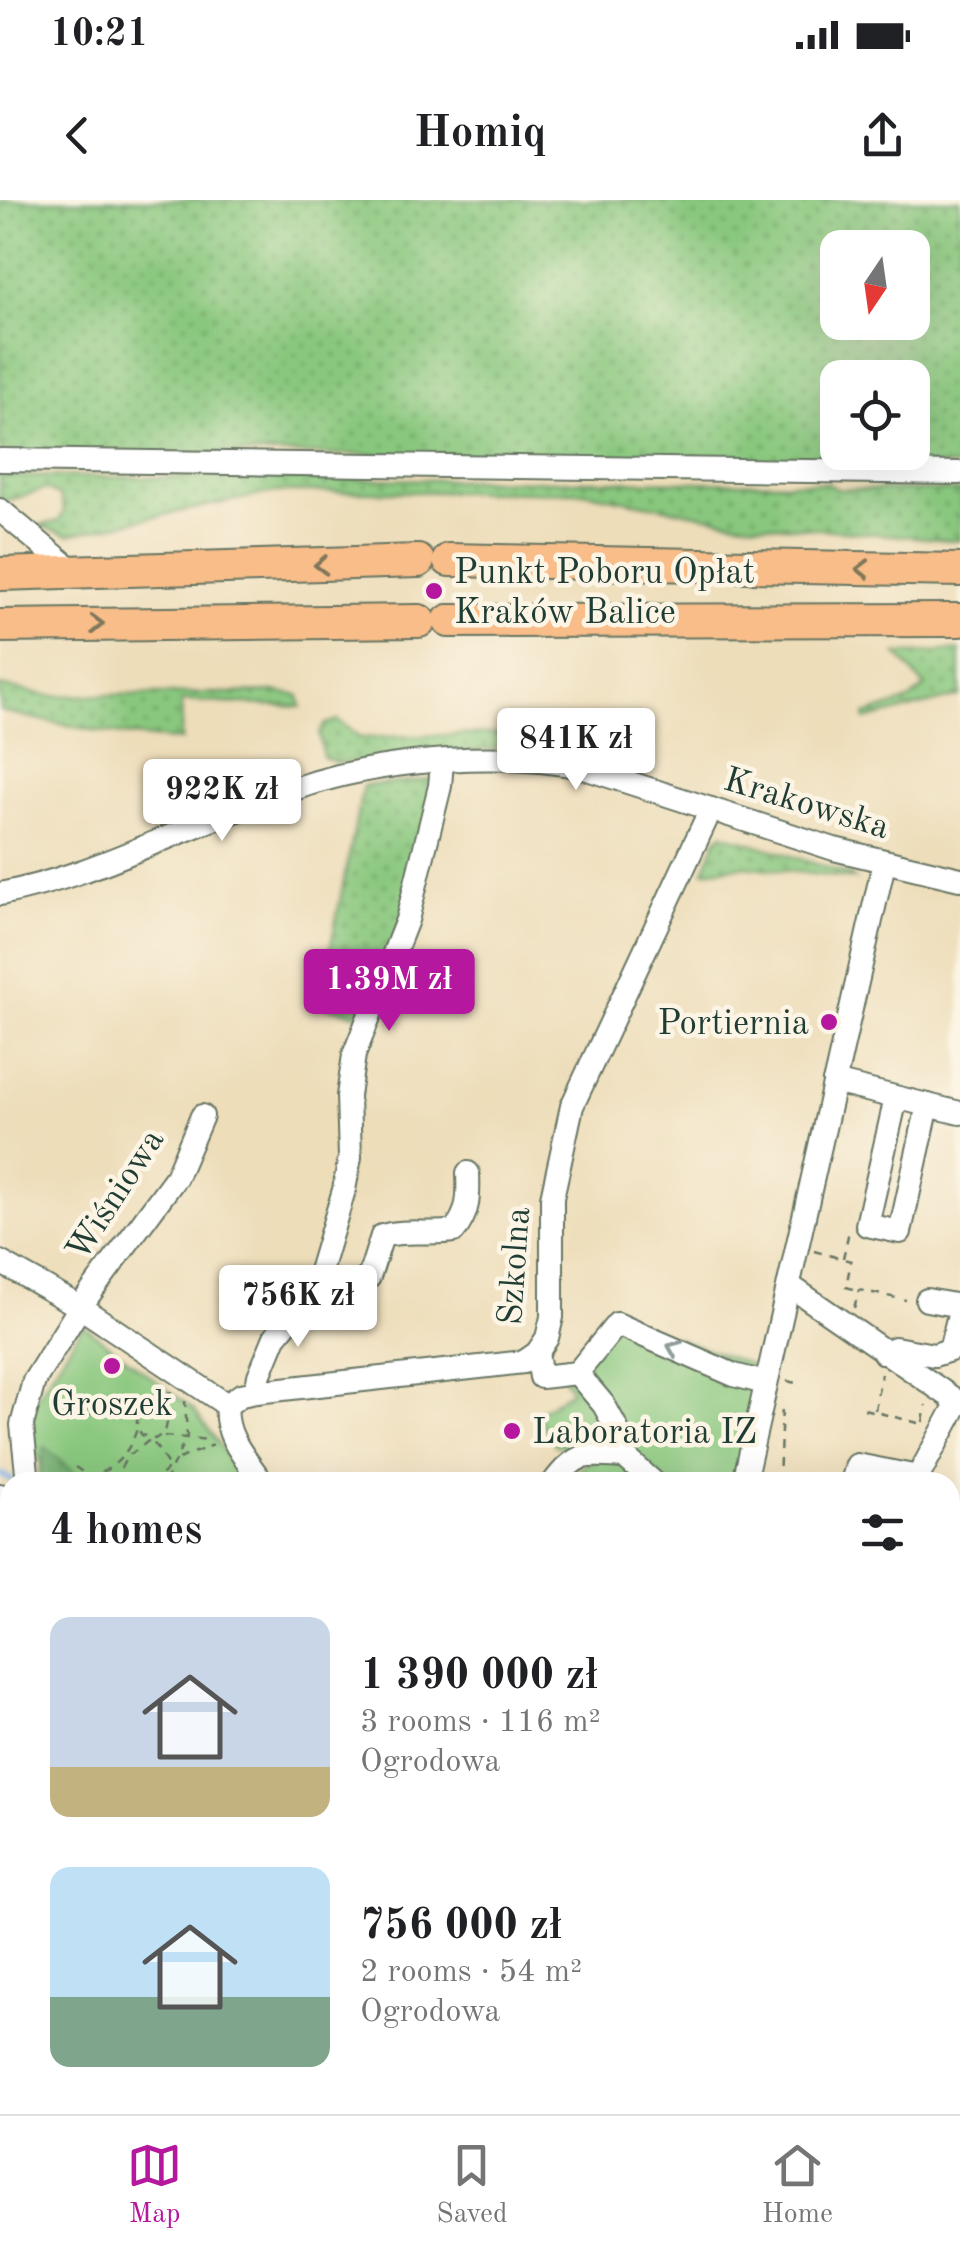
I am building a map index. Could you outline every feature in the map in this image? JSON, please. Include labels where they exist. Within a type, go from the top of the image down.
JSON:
[{"type":"highway","points":[[0,574],[434,560],[960,570]]},
{"type":"highway","points":[[0,626],[960,620]]},
{"type":"street","points":[[0,460],[960,473]]},
{"type":"street","points":[[0,510],[72,570]]},
{"type":"street","points":[[0,535],[29,531]]},
{"type":"street","name":"Krakowska","points":[[0,894],[86,872],[316,782],[373,770],[491,759],[557,762],[608,775],[884,863],[960,879]]},
{"type":"street","points":[[256,1392],[275,1337],[310,1296],[344,1190],[350,1158],[348,1096],[354,1055],[408,920],[440,786],[442,762]]},
{"type":"street","name":"Szkolna","points":[[228,1406],[241,1395],[256,1392],[524,1362],[537,1354],[552,1317],[552,1198],[572,1106],[711,809]]},
{"type":"street","points":[[747,1472],[773,1390],[797,1248],[884,863]]},
{"type":"street","points":[[853,1002],[876,1008]]},
{"type":"street","points":[[834,1082],[960,1113]]},
{"type":"street","points":[[896,1098],[867,1225],[900,1232],[928,1105]]},
{"type":"street","name":"Wiśniowa","points":[[27,1472],[22,1425],[27,1397],[80,1307],[176,1177],[202,1116]]},
{"type":"street","points":[[310,1296],[370,1277],[382,1236],[454,1231],[464,1219],[468,1173]]},
{"type":"street","points":[[0,1262],[80,1307],[228,1406],[230,1433],[255,1472]]},
{"type":"street","points":[[790,1286],[958,1402],[921,1472]]},
{"type":"street","points":[[884,1354],[895,1348],[934,1356],[950,1350],[960,1308],[922,1302]]},
{"type":"street","points":[[537,1354],[542,1377],[578,1373],[617,1324],[773,1390]]},
{"type":"street","points":[[578,1373],[604,1404],[625,1457],[642,1472]]},
{"type":"street","points":[[562,1472],[573,1459],[586,1454],[625,1457]]},
{"type":"street","points":[[854,1472],[856,1465],[889,1472]]},
{"type":"path","points":[[843,1259],[852,1218]]},
{"type":"path","points":[[797,1248],[851,1261],[846,1287],[922,1302]]},
{"type":"path","points":[[848,1329],[858,1290]]},
{"type":"path","points":[[875,1412],[884,1354]]},
{"type":"path","points":[[921,1436],[930,1384]]},
{"type":"path","points":[[773,1390],[778,1472]]},
{"type":"path","points":[[90,1414],[173,1391]]},
{"type":"path","points":[[137,1400],[138,1428],[142,1436],[151,1439],[170,1468]]},
{"type":"path","points":[[164,1472],[178,1459],[188,1436],[186,1401]]},
{"type":"path","points":[[138,1418],[150,1409],[160,1411],[167,1423],[162,1436]]},
{"type":"path","points":[[864,1410],[922,1424]]},
{"type":"path","points":[[99,1472],[123,1457],[138,1428]]},
{"type":"path","points":[[119,1472],[127,1457],[151,1439],[222,1438],[201,1452],[178,1459]]},
{"type":"path","points":[[76,1468],[81,1472]]},
{"type":"path","points":[[169,1472],[170,1468]]},
{"type":"green space","points":[[0,200],[960,200],[960,466],[930,466],[930,360],[820,360],[820,466],[586,465],[573,456],[0,452]]},
{"type":"green space","points":[[0,476],[827,483],[837,489],[960,491],[960,541],[737,522],[583,492],[275,492],[68,535],[39,526],[59,521],[64,511],[60,496],[46,489],[0,501]]},
{"type":"green space","points":[[960,650],[960,696],[865,720],[865,715],[909,700],[925,687],[897,654]]},
{"type":"green space","points":[[0,686],[50,696],[276,692],[299,695],[301,707],[182,701],[181,740],[158,739],[90,730],[0,711]]},
{"type":"green space","points":[[337,720],[360,738],[597,727],[637,758],[633,768],[594,750],[546,741],[337,763],[323,757],[319,734],[325,724]]},
{"type":"green space","points":[[438,779],[398,937],[360,1015],[319,1005],[363,786]]},
{"type":"green space","points":[[723,834],[854,879],[744,866],[704,871],[716,840]]},
{"type":"green space","points":[[612,1315],[762,1369],[739,1472],[576,1472],[602,1452],[555,1445],[536,1414],[571,1391],[560,1370]]},
{"type":"green space","points":[[83,1325],[194,1410],[240,1472],[74,1472],[45,1447],[41,1465],[29,1432],[31,1406]]},
{"type":"green space","points":[[44,1446],[74,1472],[39,1472]]},
{"type":"place","name":"Punkt Poboru Opłat Kraków Balice","points":[[434,591]]},
{"type":"place","name":"Portiernia","points":[[829,1022]]},
{"type":"place","name":"Groszek","points":[[112,1366]]},
{"type":"place","name":"Laboratoria IZ","points":[[512,1431]]}]
